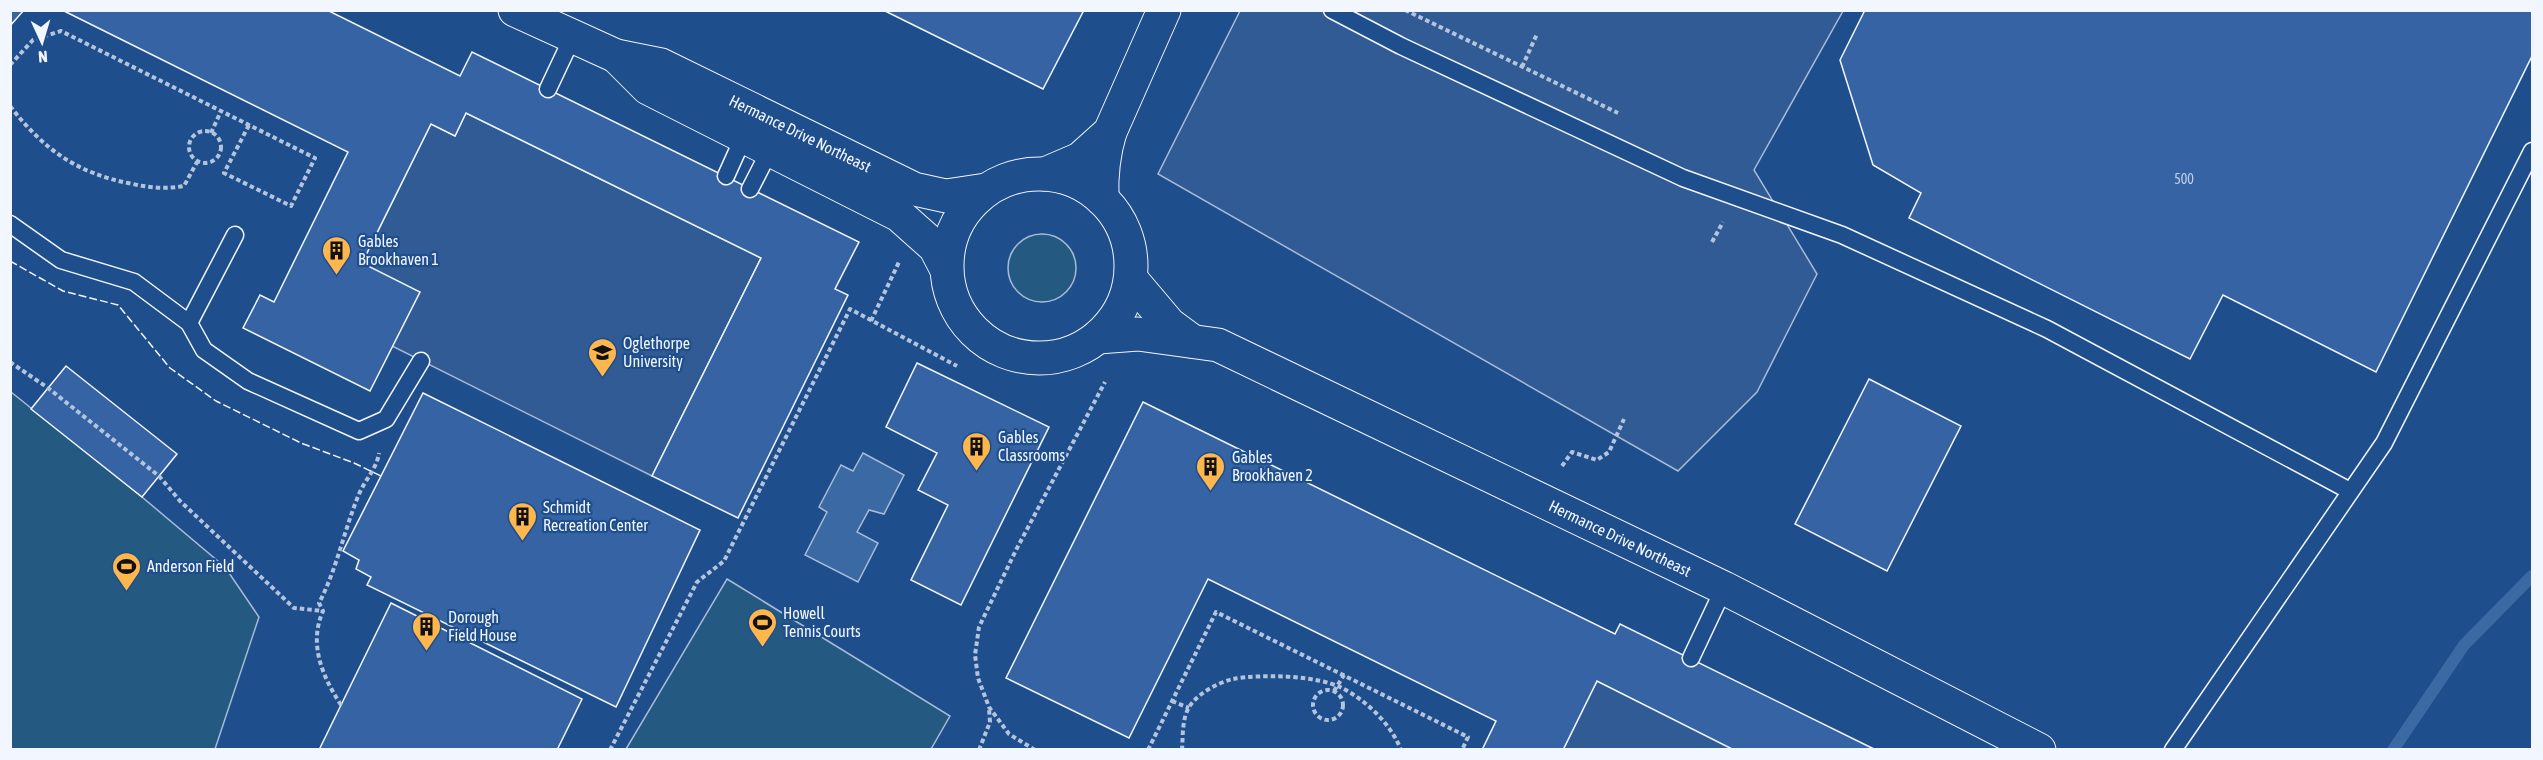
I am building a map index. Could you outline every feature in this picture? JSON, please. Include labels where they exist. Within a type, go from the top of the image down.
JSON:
[{"type":"street","name":"Hermance Drive Northeast","points":[[515,10],[616,56],[661,65],[914,189],[946,196],[986,190],[1014,177],[1045,174],[1076,182],[1102,199],[1121,224],[1130,253],[1131,279],[1119,314],[1098,337],[1072,352],[1043,359],[1014,356],[987,343],[966,323],[951,297],[946,268],[950,239],[964,212],[986,190]]},
{"type":"street","points":[[1102,199],[1101,174],[1110,132],[1164,10]]},
{"type":"street","name":"Hermance Drive Northeast","points":[[616,56],[648,88],[898,215],[935,247],[946,268]]},
{"type":"street","points":[[1045,174],[1080,159],[1110,132]]},
{"type":"street","name":"Hermance Drive Northeast","points":[[1131,279],[1169,324],[1194,343]]},
{"type":"street","name":"Hermance Drive Northeast","points":[[1098,337],[1138,334],[1218,345],[1724,588],[2039,750]]},
{"type":"lane","points":[[1332,10],[1401,46],[1683,178],[1842,235],[2047,329],[2350,491]]},
{"type":"lane","points":[[548,90],[573,36]]},
{"type":"lane","points":[[726,176],[757,143]]},
{"type":"lane","points":[[750,189],[757,143]]},
{"type":"lane","points":[[2173,750],[2384,443],[2532,151]]},
{"type":"lane","points":[[10,224],[61,260],[134,282],[189,323],[204,350],[248,381],[359,431],[386,419],[421,361]]},
{"type":"lane","points":[[189,323],[235,235]]},
{"type":"lane","points":[[1691,658],[1724,588]]},
{"type":"path","points":[[1405,10],[1628,118]]},
{"type":"path","points":[[10,65],[33,40],[61,31],[221,111],[249,125],[315,158],[291,206],[224,173],[249,125]]},
{"type":"path","points":[[1522,66],[1537,34]]},
{"type":"path","points":[[10,106],[28,129],[53,152],[84,171],[111,180],[148,187],[184,186],[197,162]]},
{"type":"path","points":[[211,133],[221,111]]},
{"type":"path","points":[[203,131],[211,133],[220,142],[220,153],[213,162],[197,162],[189,155],[190,139],[203,131]]},
{"type":"path","points":[[1713,242],[1723,222]]},
{"type":"path","points":[[871,321],[902,255]]},
{"type":"path","points":[[610,750],[697,582],[724,561],[850,309],[957,366]]},
{"type":"path","points":[[10,362],[48,388],[159,476],[180,501],[294,608],[323,611]]},
{"type":"path","points":[[1035,750],[1009,734],[989,707],[976,667],[975,656],[979,627],[1016,549],[1105,382]]},
{"type":"path","points":[[323,611],[319,603],[332,579],[340,545],[360,492],[378,459],[386,419]]},
{"type":"path","points":[[1562,466],[1572,452],[1597,460],[1609,452],[1624,419]]},
{"type":"path","points":[[323,611],[316,626],[320,668],[341,705]]},
{"type":"path","points":[[1148,750],[1216,612],[1468,737],[1462,750]]},
{"type":"path","points":[[1334,691],[1344,675]]},
{"type":"path","points":[[1182,750],[1183,729],[1189,708],[1210,688],[1233,679],[1265,676],[1319,681],[1338,686],[1357,697],[1383,719],[1396,737],[1401,750]]},
{"type":"path","points":[[1322,690],[1334,691],[1343,701],[1342,711],[1339,716],[1330,720],[1320,718],[1314,711],[1315,697],[1322,690]]},
{"type":"path","points":[[1172,701],[1189,708]]},
{"type":"path","points":[[979,750],[990,722],[989,707]]},
{"type":"shaded area","points":[[1240,11],[1843,11],[1754,170],[1817,274],[1757,392],[1678,471],[1158,174]]},
{"type":"shaded area","points":[[466,113],[761,258],[652,476],[392,346],[362,263],[431,124],[455,136]]},
{"type":"shaded area","points":[[1042,234],[1055,236],[1066,244],[1074,255],[1076,268],[1074,281],[1066,292],[1055,300],[1042,302],[1029,300],[1018,292],[1010,281],[1008,268],[1010,255],[1018,244],[1029,236]]},
{"type":"shaded area","name":"Anderson Field","points":[[11,392],[225,567],[259,617],[215,749],[11,749]]},
{"type":"shaded area","points":[[863,453],[904,475],[884,514],[869,510],[857,532],[878,543],[858,582],[805,555],[827,512],[819,507],[841,465],[853,471]]},
{"type":"shaded area","name":"Howell Tennis Courts","points":[[727,579],[950,716],[931,749],[626,749]]},
{"type":"shaded area","points":[[1597,681],[1734,749],[1563,750]]},
{"type":"building","points":[[10,10],[24,10],[10,26]]},
{"type":"building","name":"Gables Brookhaven 1","points":[[62,10],[327,10],[460,76],[472,52],[859,242],[835,289],[848,295],[738,518],[652,476],[761,258],[466,113],[455,136],[431,124],[362,263],[420,292],[370,391],[243,328],[260,295],[274,302],[348,152]]},
{"type":"building","points":[[883,10],[1084,10],[1043,89]]},
{"type":"building","points":[[1865,10],[2532,10],[2532,56],[2376,372],[2223,295],[2190,359],[1909,218],[1921,193],[1873,165],[1840,60]]},
{"type":"building","name":"Gables Classrooms","points":[[917,363],[1049,427],[961,605],[911,580],[948,505],[918,490],[937,453],[886,427]]},
{"type":"building","points":[[66,366],[177,454],[142,497],[31,409]]},
{"type":"building","points":[[1869,379],[1961,426],[1887,571],[1795,524]]},
{"type":"building","name":"Schmidt Recreation Center","points":[[423,393],[700,530],[616,707],[367,585],[371,577],[356,569],[359,560],[343,551]]},
{"type":"building","name":"Gables Brookhaven 2","points":[[1143,402],[1615,634],[1620,624],[1876,750],[1734,750],[1597,681],[1563,750],[1482,750],[1496,721],[1208,579],[1129,738],[1006,678]]},
{"type":"building","name":"Dorough Field House","points":[[391,603],[582,699],[557,750],[319,750]]},
{"type":"waterway","points":[[2393,750],[2464,645],[2532,576]]},
{"type":"fence","points":[[10,261],[63,291],[118,305],[170,368],[216,401],[301,443],[381,476]]},
{"type":"place","name":"Gables Brookhaven 1","points":[[337,276]]},
{"type":"place","name":"Oglethorpe University","points":[[602,378]]},
{"type":"place","name":"Gables Classrooms","points":[[977,472]]},
{"type":"place","name":"Gables Brookhaven 2","points":[[1211,492]]},
{"type":"place","name":"Schmidt Recreation Center","points":[[522,542]]},
{"type":"place","name":"Anderson Field","points":[[126,592]]},
{"type":"place","name":"Howell Tennis Courts","points":[[762,648]]},
{"type":"place","name":"Dorough Field House","points":[[427,652]]}]
